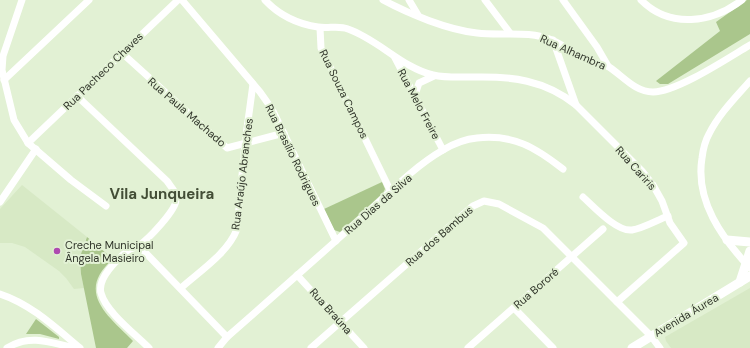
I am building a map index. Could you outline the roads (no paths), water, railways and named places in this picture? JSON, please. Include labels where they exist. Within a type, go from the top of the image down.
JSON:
[{"type":"street","points":[[22,0],[3,56],[2,70],[14,120],[28,143],[71,180],[106,206]]},
{"type":"street","points":[[4,80],[89,0]]},
{"type":"street","name":"Rua Pacheco Chaves","points":[[28,143],[178,0]]},
{"type":"street","name":"Rua Brasílio Rodrigues","points":[[182,0],[253,84],[272,109],[336,241]]},
{"type":"street","points":[[265,0],[287,17],[320,28],[333,26],[349,29],[372,41],[395,58],[434,76],[497,76],[520,79],[539,84],[556,91],[576,105]]},
{"type":"street","name":"Rua Alhambra","points":[[383,0],[465,31],[492,34],[510,33],[534,35],[553,40],[585,60],[608,66],[642,91],[655,92],[684,82],[750,45]]},
{"type":"street","points":[[409,0],[418,14]]},
{"type":"street","points":[[485,0],[510,33]]},
{"type":"street","points":[[563,0],[597,47],[608,66]]},
{"type":"street","points":[[641,0],[649,8],[660,14],[685,20],[699,20],[724,13],[742,0]]},
{"type":"street","name":"Rua Souza Campos","points":[[320,28],[321,48],[391,192]]},
{"type":"street","name":"Rua Cariris","points":[[553,40],[576,105],[642,171],[658,193],[673,229],[684,243],[617,302]]},
{"type":"street","name":"Rua Paula Machado","points":[[122,53],[223,146],[232,148],[245,143],[284,133]]},
{"type":"street","name":"Rua Melo Freire","points":[[395,58],[443,150]]},
{"type":"street","points":[[415,95],[419,83],[434,76]]},
{"type":"street","points":[[748,267],[727,240],[708,211],[703,193],[700,168],[708,136],[725,110],[750,82]]},
{"type":"street","name":"Rua Araújo Abranches","points":[[181,288],[233,239],[238,220],[245,143],[253,84]]},
{"type":"street","points":[[77,96],[167,181],[175,194],[175,206],[171,213],[139,246],[128,250],[103,278],[100,291],[110,310],[149,348]]},
{"type":"street","name":"Rua Dias da Silva","points":[[218,348],[227,337],[391,192],[426,162],[443,150],[476,138],[493,137],[526,144],[563,170]]},
{"type":"street","points":[[0,202],[36,149]]},
{"type":"street","points":[[583,197],[610,221],[625,229],[634,229],[668,216]]},
{"type":"street","name":"Rua dos Bambus","points":[[311,348],[473,206],[484,201],[499,204],[542,228],[572,256],[651,336],[660,348]]},
{"type":"street","name":"Rua Bororé","points":[[468,348],[603,229]]},
{"type":"street","points":[[727,240],[750,242]]},
{"type":"street","points":[[139,246],[227,337]]},
{"type":"street","points":[[740,282],[748,267],[750,251]]},
{"type":"street","name":"Rua Braúna","points":[[298,275],[364,348]]},
{"type":"street","name":"Avenida Áurea","points":[[632,348],[750,276]]},
{"type":"street","points":[[0,294],[19,302],[43,318],[80,348]]},
{"type":"street","points":[[514,308],[553,348]]},
{"type":"street","points":[[7,348],[20,341],[30,339],[42,340],[74,348]]},
{"type":"place","name":"Creche Municipal Ângela Masieiro","points":[[57,251]]},
{"type":"district","name":"Vila Junqueira","points":[[162,194]]}]
